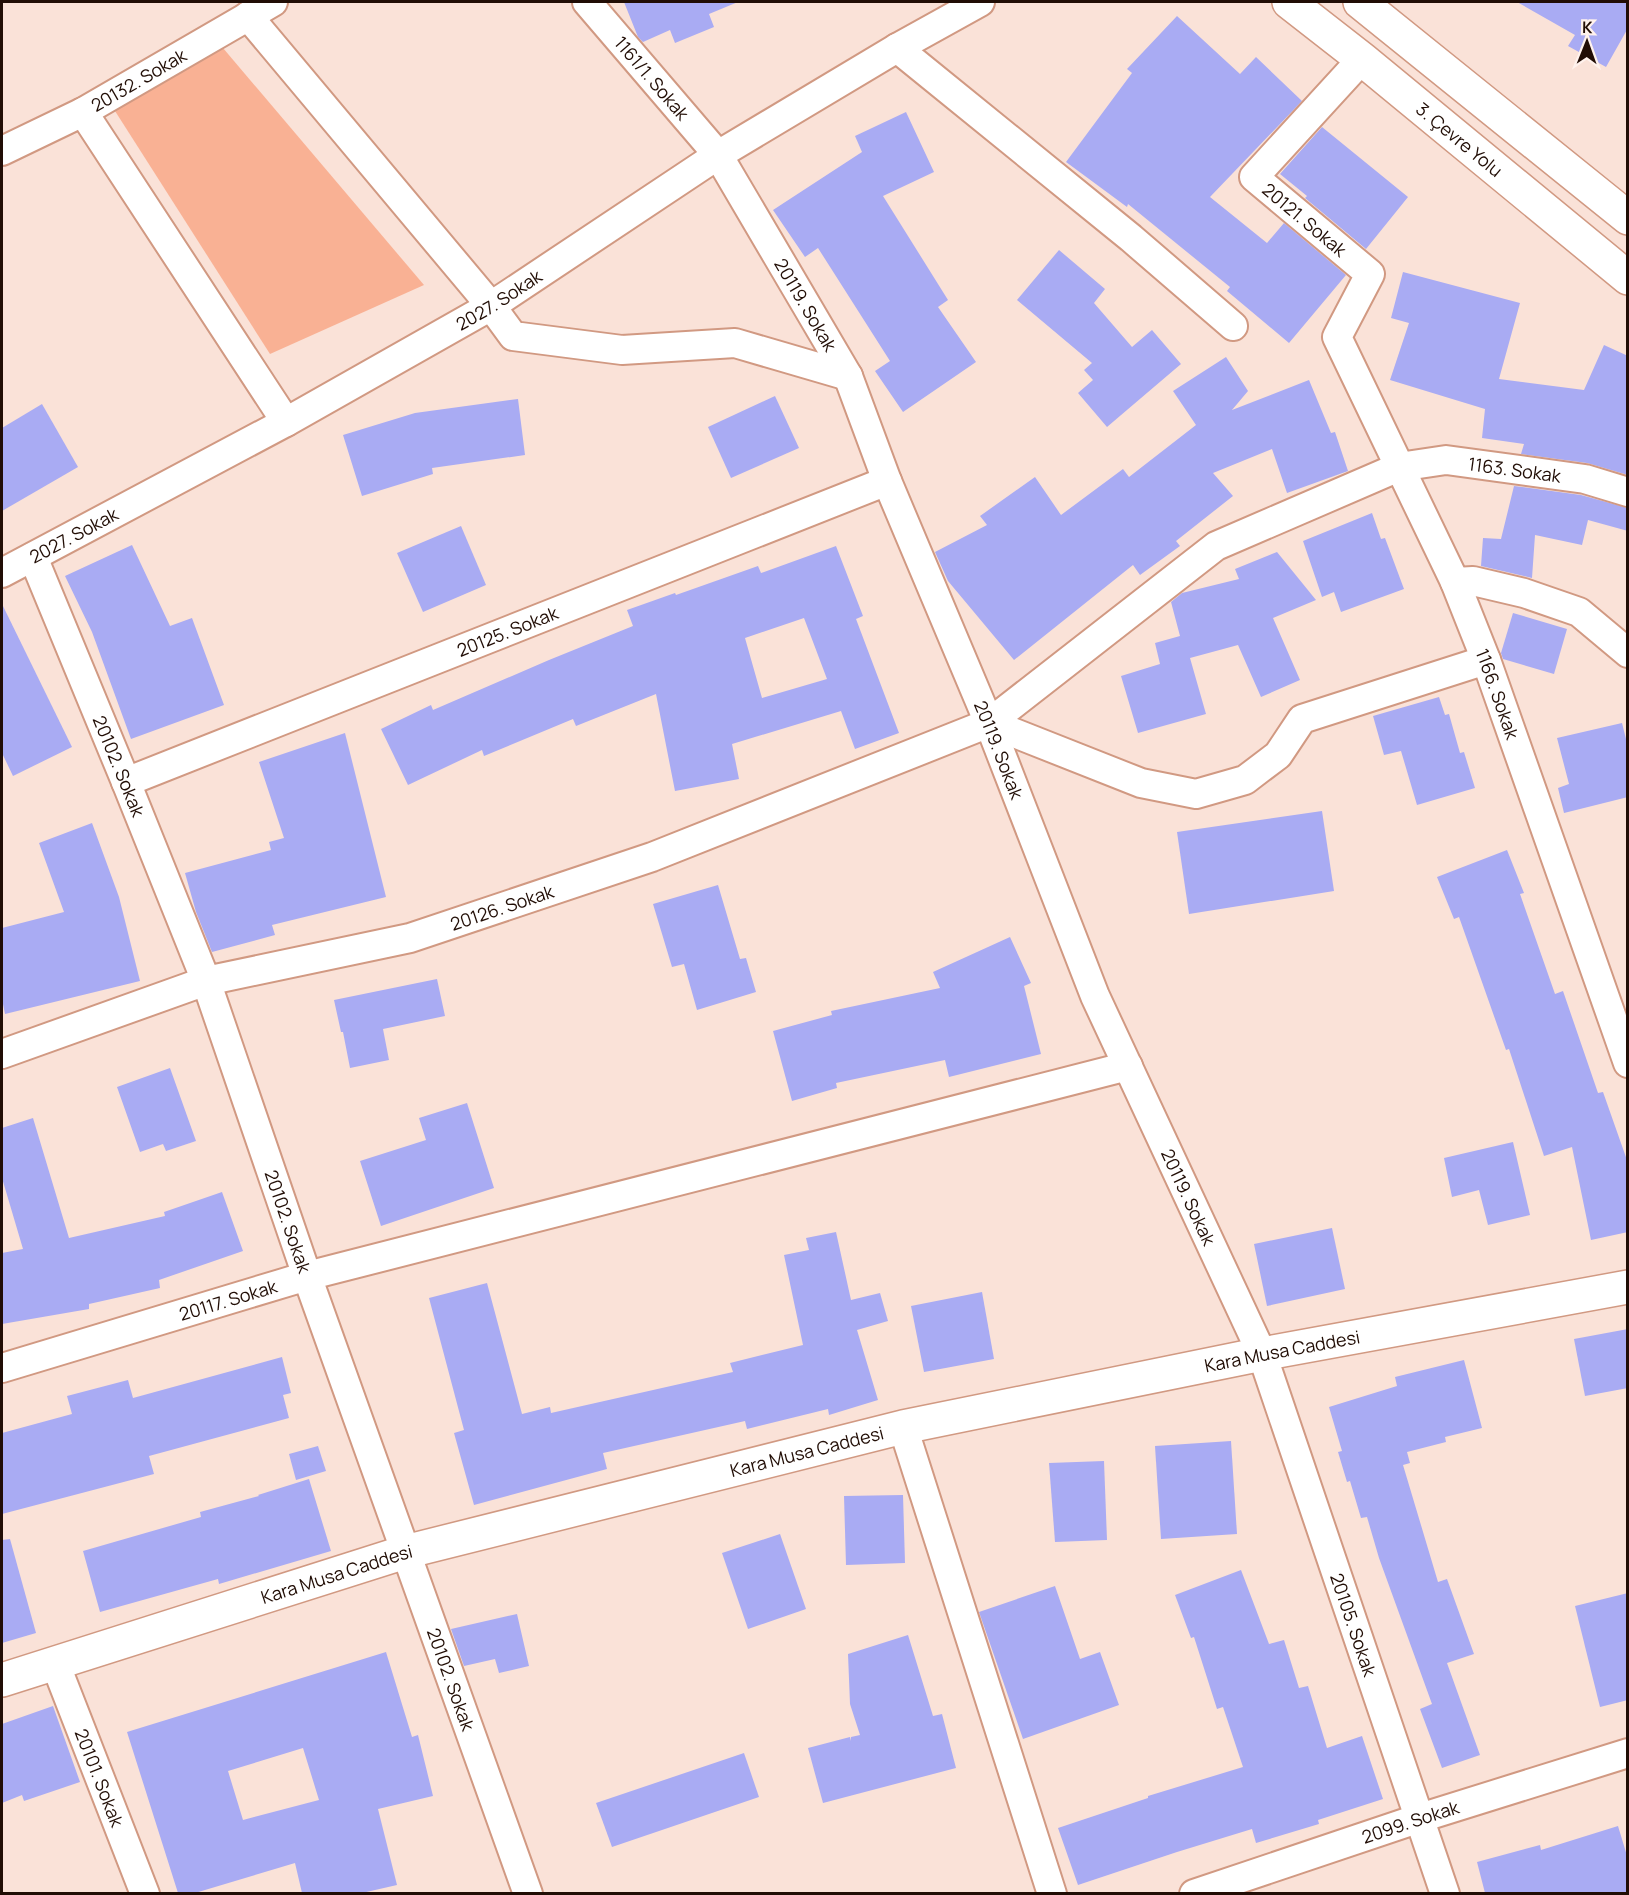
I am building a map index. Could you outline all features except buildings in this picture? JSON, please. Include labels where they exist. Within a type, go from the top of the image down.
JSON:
[{"type":"street","name":"20132. Sokak","points":[[2,151],[83,112],[273,2]]},
{"type":"street","name":"1161/1. Sokak","points":[[587,2],[718,155]]},
{"type":"street","name":"2027. Sokak","points":[[2,573],[286,422],[491,306],[718,155],[897,48],[980,2]]},
{"type":"street","name":"3. Çevre Yolu","points":[[1289,2],[1362,59],[1628,278]]},
{"type":"street","points":[[1360,2],[1628,218]]},
{"type":"street","points":[[248,16],[491,306],[513,336],[622,350],[735,343],[848,376]]},
{"type":"street","points":[[897,48],[1131,238],[1233,326]]},
{"type":"street","name":"20121. Sokak","points":[[1337,337],[1370,274],[1254,177],[1362,59]]},
{"type":"street","points":[[83,112],[286,422]]},
{"type":"street","name":"20119. Sokak","points":[[718,155],[848,376],[887,481],[989,723],[1095,996],[1262,1354]]},
{"type":"street","name":"1166. Sokak","points":[[1337,337],[1455,582],[1486,660],[1628,1064]]},
{"type":"street","name":"1163. Sokak","points":[[989,723],[1216,546],[1399,467],[1446,460],[1585,478],[1628,492]]},
{"type":"street","name":"20125. Sokak","points":[[126,782],[887,481]]},
{"type":"street","name":"20102. Sokak","points":[[33,557],[206,981],[307,1276],[528,1893]]},
{"type":"street","points":[[1455,582],[1473,581],[1524,593],[1579,612],[1628,653]]},
{"type":"street","points":[[989,723],[1141,783],[1196,794],[1245,780],[1278,755],[1302,719],[1486,660]]},
{"type":"street","name":"20126. Sokak","points":[[2,1054],[206,981],[421,934],[652,857],[989,723]]},
{"type":"street","name":"20117. Sokak","points":[[2,1368],[307,1276],[1128,1066]]},
{"type":"street","name":"Kara Musa Caddesi","points":[[2,1680],[405,1552],[903,1427],[1262,1354],[1628,1287]]},
{"type":"street","name":"20105. Sokak","points":[[1262,1354],[1445,1893]]},
{"type":"street","points":[[903,1427],[1052,1893]]},
{"type":"street","name":"20101. Sokak","points":[[55,1663],[145,1893]]},
{"type":"street","name":"2099. Sokak","points":[[1194,1893],[1420,1818],[1628,1753]]},
{"type":"shaded area","points":[[223,48],[424,285],[270,354],[115,111]]}]
